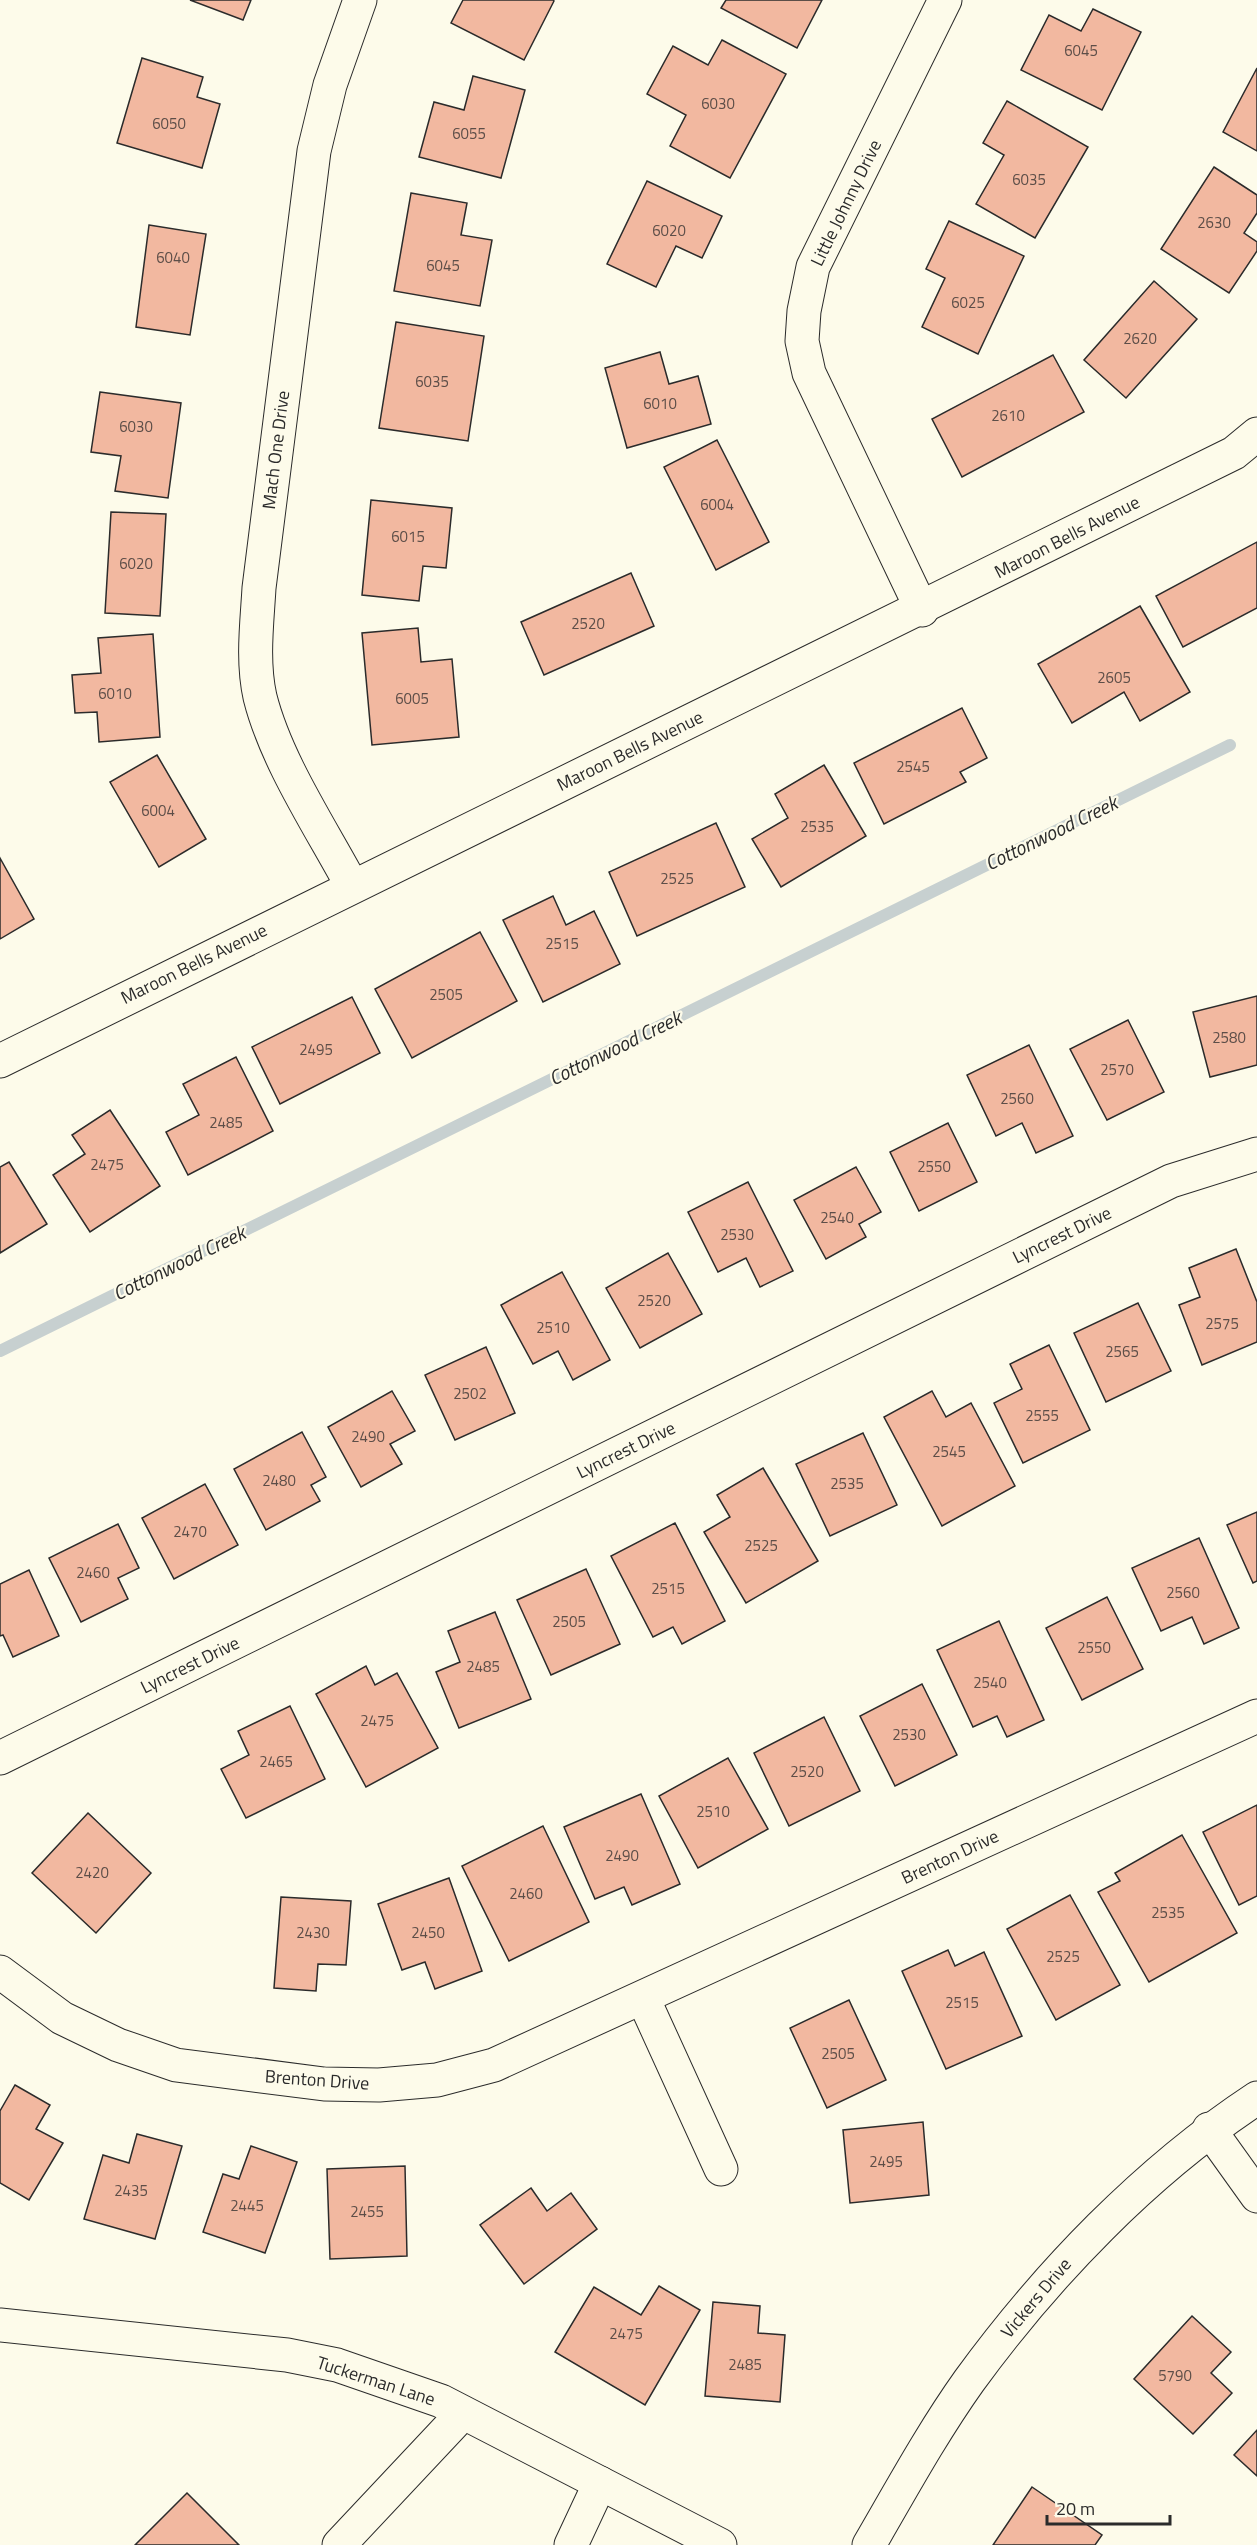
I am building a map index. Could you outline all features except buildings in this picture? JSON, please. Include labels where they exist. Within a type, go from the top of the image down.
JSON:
[{"type":"street","name":"Mach One Drive","points":[[351,886],[278,748],[260,696],[255,652],[259,588],[314,151],[330,85],[360,0]]},
{"type":"street","name":"Little Johnny Drive","points":[[922,610],[824,409],[809,373],[802,341],[804,311],[813,267],[945,0]]},
{"type":"street","name":"Maroon Bells Avenue","points":[[0,1061],[351,886],[922,610],[1233,453],[1257,435]]},
{"type":"street","name":"Lyncrest Drive","points":[[0,1758],[1171,1181],[1257,1154]]},
{"type":"street","name":"Brenton Drive","points":[[0,1972],[62,2018],[118,2045],[176,2066],[324,2084],[379,2085],[437,2079],[494,2066],[1257,1716]]},
{"type":"street","points":[[643,1998],[721,2169]]},
{"type":"street","name":"Vickers Drive","points":[[869,2545],[968,2383],[1020,2316],[1071,2256],[1209,2129],[1257,2098]]},
{"type":"street","points":[[1209,2129],[1257,2196]]},
{"type":"street","name":"Tuckerman Lane","points":[[0,2325],[287,2355],[337,2365],[441,2401],[720,2545]]},
{"type":"street","points":[[339,2545],[463,2413]]},
{"type":"street","points":[[571,2545],[600,2483]]},
{"type":"waterway","name":"Cottonwood Creek","points":[[0,1351],[1230,745]]}]
